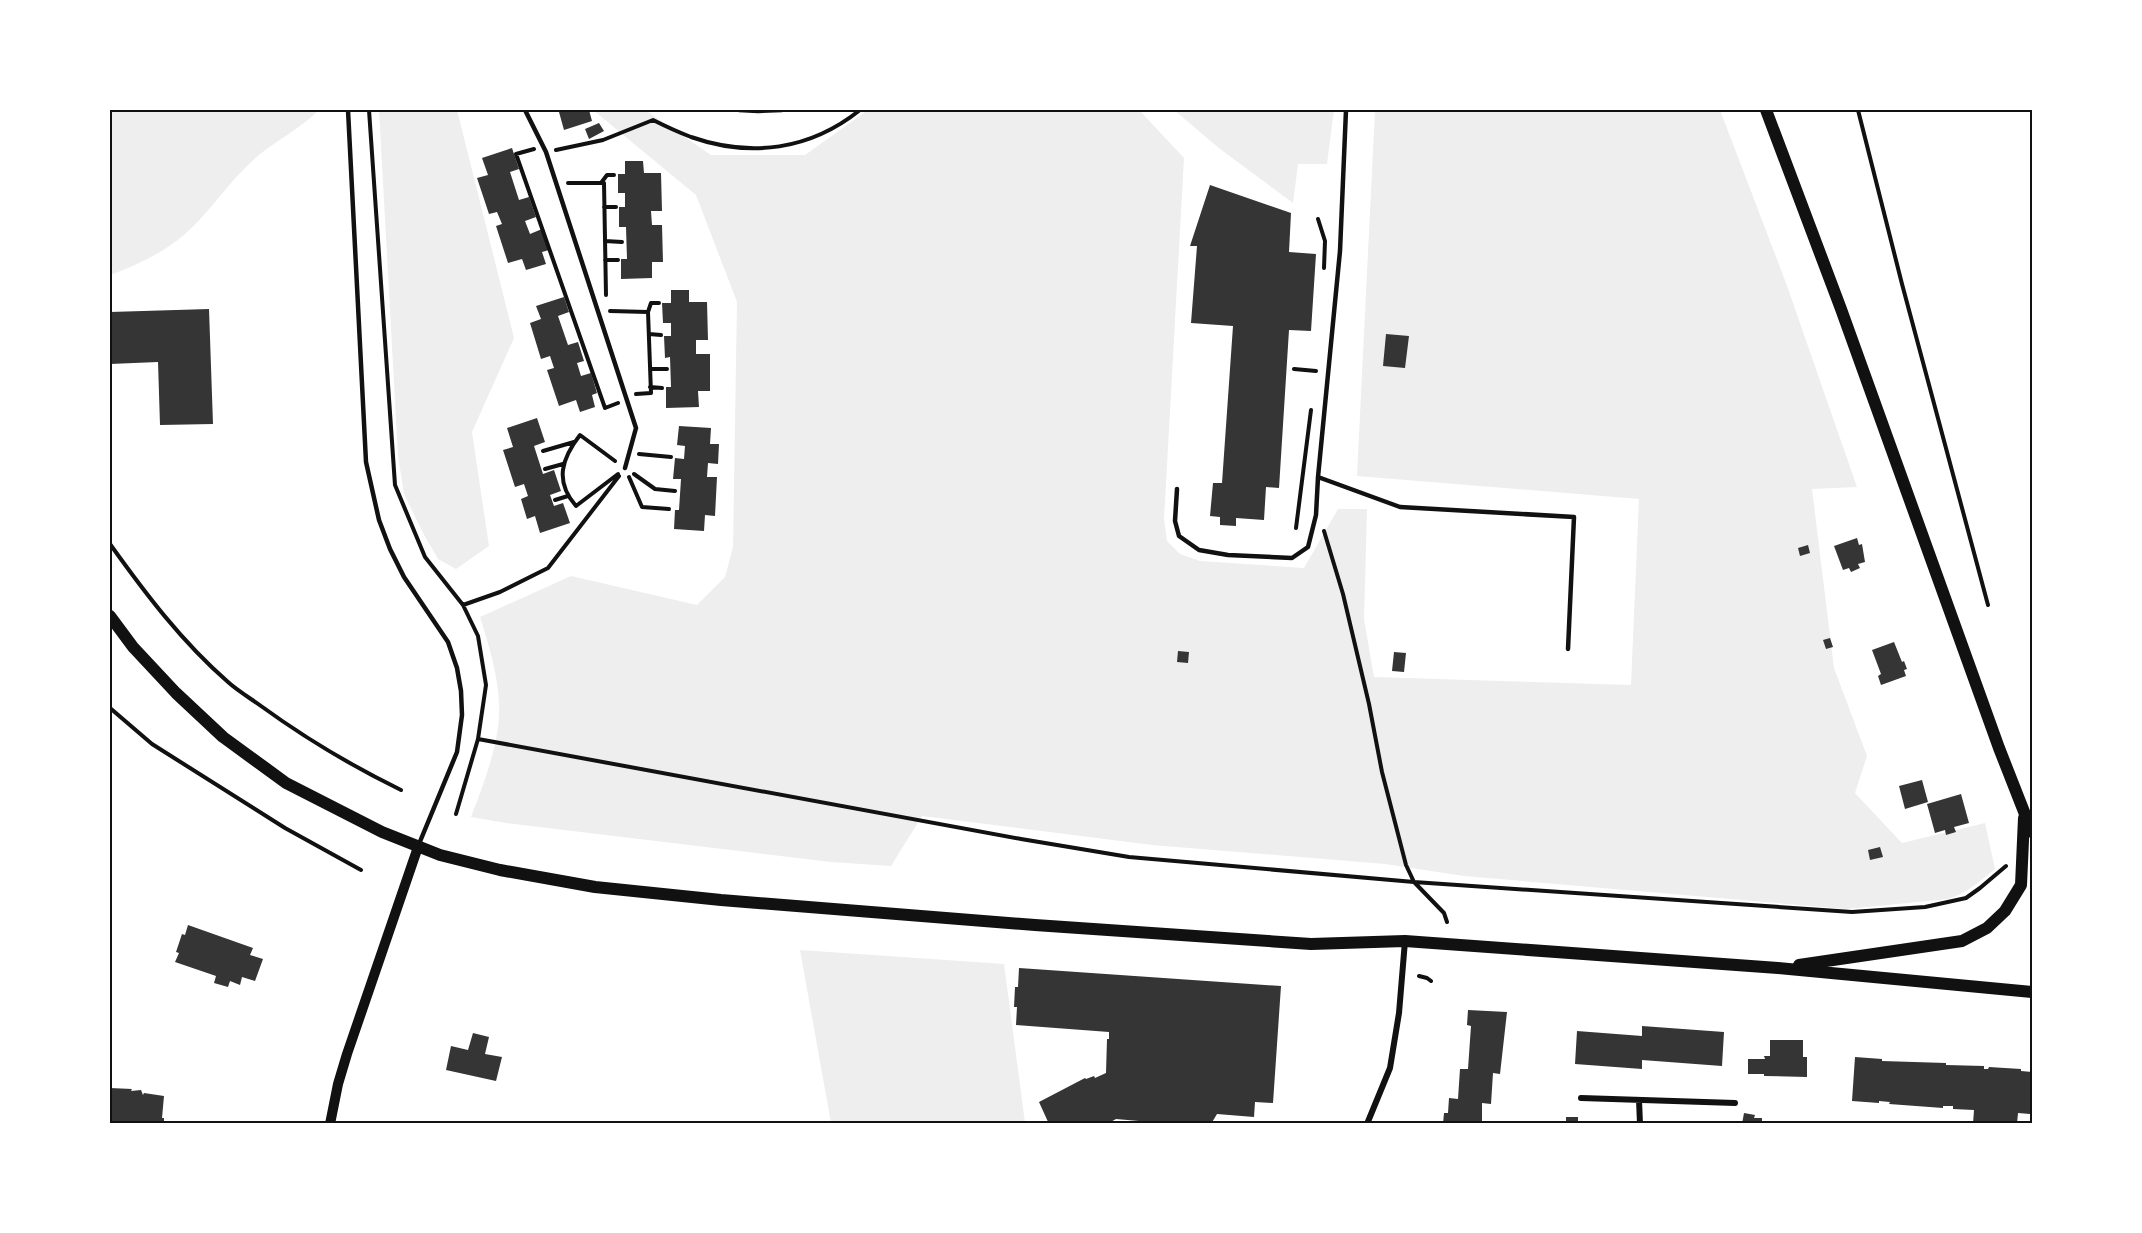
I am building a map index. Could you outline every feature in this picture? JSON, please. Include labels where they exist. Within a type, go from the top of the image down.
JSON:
[{"type":"main road","points":[[1766,110],[1841,309],[1995,738],[2032,832]]},
{"type":"main road","points":[[110,616],[133,647],[157,673],[223,737],[286,783],[358,822],[418,847],[440,855],[510,872],[595,887],[721,900],[1300,944],[1405,941],[1778,968],[2032,992]]},
{"type":"main road","points":[[1778,968],[1962,941],[1987,928],[2005,911],[2021,885],[2024,814]]},
{"type":"street","points":[[330,1124],[344,1064],[418,847]]},
{"type":"street","points":[[1367,1124],[1390,1068],[1399,1013],[1405,941]]},
{"type":"street","points":[[1581,1098],[1735,1104]]},
{"type":"street","points":[[1639,1100],[1640,1124]]},
{"type":"lane","points":[[348,110],[366,450],[371,490],[379,520],[404,577],[448,642],[457,668],[461,691],[462,715],[457,752],[418,847]]},
{"type":"lane","points":[[525,110],[545,149],[636,428],[626,468]]},
{"type":"lane","points":[[739,110],[782,110]]},
{"type":"lane","points":[[1177,489],[1175,521],[1179,536],[1199,550],[1228,555],[1292,558],[1308,547],[1316,515],[1340,250],[1346,110]]},
{"type":"lane","points":[[1318,477],[1400,507],[1574,517],[1568,649]]},
{"type":"path","points":[[369,110],[395,485],[425,557],[463,605],[478,636],[486,685],[478,739],[456,814]]},
{"type":"path","points":[[627,401],[605,408],[516,154],[603,140],[653,120],[692,137],[733,147],[759,149],[784,147],[822,133],[860,110]]},
{"type":"path","points":[[1858,110],[1988,605]]},
{"type":"path","points":[[601,183],[607,175],[614,175]]},
{"type":"path","points":[[555,183],[604,183],[606,296],[610,311],[648,312]]},
{"type":"path","points":[[604,207],[616,207]]},
{"type":"path","points":[[1318,219],[1324,241],[1324,271]]},
{"type":"path","points":[[605,241],[622,242]]},
{"type":"path","points":[[605,260],[618,260]]},
{"type":"path","points":[[625,394],[651,393],[648,312],[651,303],[659,303]]},
{"type":"path","points":[[649,334],[661,335]]},
{"type":"path","points":[[1314,382],[1317,359]]},
{"type":"path","points":[[650,369],[667,369]]},
{"type":"path","points":[[1294,369],[1316,371]]},
{"type":"path","points":[[650,387],[662,388]]},
{"type":"path","points":[[1296,528],[1312,403]]},
{"type":"path","points":[[626,468],[576,506],[568,496],[562,476],[563,464],[570,447],[580,435],[626,468],[655,489],[675,491]]},
{"type":"path","points":[[543,451],[575,442]]},
{"type":"path","points":[[630,453],[671,457]]},
{"type":"path","points":[[545,469],[563,464]]},
{"type":"path","points":[[463,605],[500,592],[548,568],[626,468]]},
{"type":"path","points":[[626,468],[642,507],[669,509]]},
{"type":"path","points":[[555,500],[568,496]]},
{"type":"path","points":[[1299,501],[1303,504]]},
{"type":"path","points":[[1322,528],[1329,543],[1343,594],[1369,704],[1382,772],[1406,865],[1414,882],[1444,913],[1448,922]]},
{"type":"path","points":[[110,544],[132,575],[187,642],[229,683],[298,733],[401,790]]},
{"type":"path","points":[[110,708],[152,744],[285,828],[361,870]]},
{"type":"path","points":[[478,739],[1129,857],[1414,882],[1852,912],[1925,907],[1966,898],[2012,861]]},
{"type":"path","points":[[1419,976],[1431,981]]},
{"type":"shaded area","points":[[110,110],[319,110],[255,158],[177,241],[149,258],[110,275]]},
{"type":"shaded area","points":[[379,110],[457,110],[514,338],[472,432],[489,546],[456,569],[438,559],[404,494],[398,456]]},
{"type":"shaded area","points":[[593,110],[645,110],[711,155],[805,155],[868,110],[1139,110],[1184,158],[1164,519],[1167,541],[1180,554],[1200,561],[1304,568],[1338,509],[1367,509],[1364,619],[1374,677],[1631,685],[1639,499],[1357,476],[1375,110],[1720,110],[1786,283],[1857,487],[1812,489],[1834,668],[1867,756],[1855,793],[1902,843],[1985,823],[1995,869],[1967,890],[1948,899],[1846,909],[1464,876],[1385,864],[1152,845],[922,816],[891,866],[831,862],[471,817],[491,761],[499,713],[495,672],[480,617],[571,576],[697,605],[725,577],[733,547],[737,302],[696,195]]},
{"type":"shaded area","points":[[1174,110],[1334,110],[1327,164],[1298,164],[1293,203],[1220,149]]},
{"type":"shaded area","points":[[800,950],[1004,964],[1025,1123],[831,1123]]},
{"type":"building","points":[[589,110],[592,121],[564,130],[559,112]]},
{"type":"building","points":[[599,123],[604,131],[589,139],[585,129]]},
{"type":"building","points":[[512,148],[519,169],[510,172],[519,200],[529,197],[536,217],[525,221],[530,234],[542,229],[549,250],[542,252],[546,264],[526,270],[522,259],[508,263],[496,226],[502,224],[497,212],[489,214],[477,178],[488,175],[482,158]]},
{"type":"building","points":[[625,161],[643,161],[644,173],[661,173],[662,211],[651,211],[652,225],[662,225],[663,262],[652,262],[652,278],[621,279],[621,259],[627,259],[626,227],[619,227],[619,207],[625,207],[625,193],[618,193],[618,174],[625,174]]},
{"type":"building","points":[[1210,185],[1291,213],[1289,252],[1316,254],[1311,331],[1289,330],[1279,488],[1266,487],[1264,520],[1236,518],[1236,526],[1220,525],[1220,517],[1210,516],[1213,483],[1222,483],[1233,326],[1191,323],[1197,246],[1190,246]]},
{"type":"building","points":[[671,290],[689,290],[689,302],[707,302],[708,340],[696,340],[696,354],[710,354],[710,391],[698,391],[699,407],[666,408],[666,387],[671,387],[670,357],[665,358],[664,336],[671,336],[671,323],[663,323],[662,303],[671,303]]},
{"type":"building","points":[[564,297],[569,312],[558,316],[568,345],[578,342],[584,361],[577,363],[581,376],[591,373],[597,393],[592,395],[595,407],[580,412],[576,400],[559,406],[547,370],[554,368],[550,356],[541,359],[530,323],[541,319],[536,306]]},
{"type":"building","points":[[209,309],[213,424],[160,425],[158,362],[110,364],[110,312]]},
{"type":"building","points":[[1386,334],[1409,336],[1405,368],[1383,366]]},
{"type":"building","points":[[537,418],[545,442],[534,446],[543,474],[554,470],[561,491],[550,495],[554,506],[563,503],[570,523],[540,533],[535,516],[527,519],[521,499],[528,496],[524,484],[515,487],[503,450],[513,447],[507,428]]},
{"type":"building","points":[[679,426],[711,428],[710,444],[719,444],[718,464],[708,463],[707,477],[717,477],[715,516],[705,515],[704,531],[674,529],[675,510],[679,510],[681,479],[673,479],[675,458],[684,459],[685,446],[677,445]]},
{"type":"building","points":[[1857,538],[1859,545],[1862,544],[1865,562],[1858,564],[1860,568],[1851,572],[1849,568],[1843,570],[1834,546]]},
{"type":"building","points":[[1808,545],[1810,553],[1800,556],[1798,548]]},
{"type":"building","points":[[1830,638],[1833,647],[1826,649],[1823,640]]},
{"type":"building","points":[[1894,642],[1907,669],[1904,670],[1906,676],[1881,685],[1878,676],[1881,674],[1872,650]]},
{"type":"building","points":[[1178,651],[1189,652],[1188,663],[1177,662]]},
{"type":"building","points":[[1394,652],[1406,653],[1404,672],[1392,671]]},
{"type":"building","points":[[1922,780],[1928,802],[1905,809],[1899,786]]},
{"type":"building","points":[[1961,794],[1969,823],[1954,827],[1956,832],[1946,835],[1945,830],[1935,833],[1927,804]]},
{"type":"building","points":[[1880,847],[1883,857],[1870,860],[1868,850]]},
{"type":"building","points":[[188,925],[253,948],[250,955],[263,959],[255,981],[242,977],[240,985],[230,981],[228,987],[214,983],[216,976],[175,962],[182,934],[185,935]]},
{"type":"building","points":[[1019,968],[1281,986],[1273,1103],[1255,1102],[1254,1117],[1217,1114],[1211,1124],[1143,1124],[1139,1121],[1116,1119],[1107,1124],[1049,1124],[1039,1102],[1085,1078],[1094,1076],[1095,1078],[1106,1073],[1109,1032],[1016,1025],[1015,987],[1018,987]]},
{"type":"building","points":[[1468,1010],[1507,1012],[1500,1074],[1493,1073],[1491,1104],[1482,1103],[1482,1124],[1443,1124],[1444,1113],[1448,1113],[1449,1098],[1458,1099],[1460,1069],[1468,1069],[1471,1026],[1467,1025]]},
{"type":"building","points":[[1642,1026],[1724,1032],[1722,1066],[1642,1060],[1642,1069],[1575,1064],[1577,1031],[1642,1036]]},
{"type":"building","points":[[473,1033],[489,1037],[485,1054],[502,1057],[496,1081],[446,1070],[451,1046],[468,1050]]},
{"type":"building","points":[[1770,1040],[1803,1040],[1803,1057],[1807,1057],[1807,1077],[1748,1074],[1748,1059],[1765,1059],[1764,1056],[1770,1056]]},
{"type":"building","points":[[1855,1057],[1882,1059],[1882,1061],[1984,1066],[1984,1069],[1989,1067],[2021,1069],[2021,1071],[2032,1072],[2032,1112],[2030,1114],[2018,1113],[2017,1124],[1973,1124],[1974,1110],[1953,1109],[1953,1106],[1943,1106],[1943,1108],[1889,1104],[1890,1102],[1879,1101],[1879,1103],[1852,1101]]},
{"type":"building","points":[[110,1088],[141,1090],[143,1095],[144,1093],[164,1096],[162,1118],[164,1118],[164,1124],[110,1124]]},
{"type":"building","points":[[1744,1113],[1755,1115],[1754,1118],[1762,1118],[1762,1124],[1742,1124]]},
{"type":"building","points":[[1566,1117],[1578,1117],[1578,1124],[1566,1124]]}]
